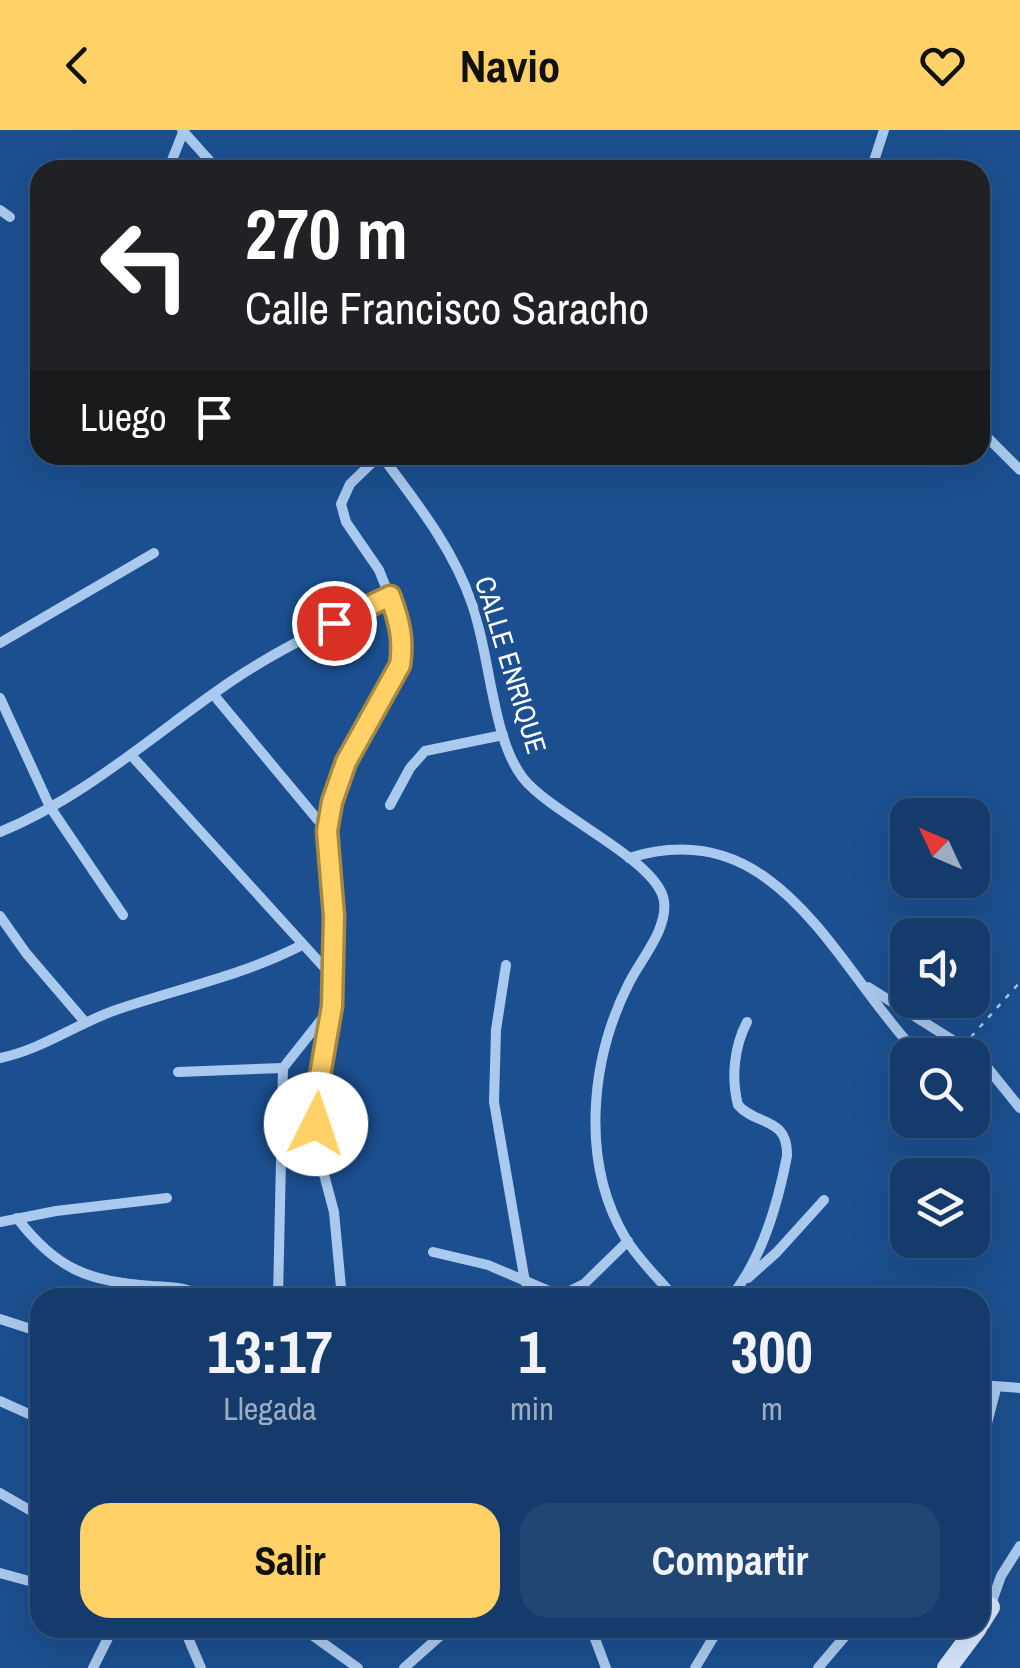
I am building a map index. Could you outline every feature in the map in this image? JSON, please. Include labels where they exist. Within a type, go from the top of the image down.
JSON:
[{"type":"street","points":[[172,160],[183,130],[209,160]]},
{"type":"street","points":[[874,160],[884,130]]},
{"type":"street","points":[[990,440],[1020,470]]},
{"type":"street","points":[[341,1288],[334,1212],[316,1136],[318,1087],[332,1006],[334,916],[327,831],[339,779],[400,665],[402,635],[370,553],[346,522],[341,504],[350,484],[370,465]]},
{"type":"street","name":"CALLE ENRIQUE","points":[[388,465],[444,543],[464,582],[514,764],[534,789],[629,858],[661,890],[661,926],[625,992],[611,1028],[597,1096],[598,1159],[615,1216],[628,1241]]},
{"type":"street","points":[[0,642],[154,554]]},
{"type":"street","points":[[0,832],[50,807],[131,755],[264,660],[390,596]]},
{"type":"street","points":[[213,694],[327,831]]},
{"type":"street","points":[[0,698],[50,807],[123,915]]},
{"type":"street","points":[[390,805],[410,768],[425,751],[504,735]]},
{"type":"street","points":[[131,755],[332,976]]},
{"type":"street","points":[[629,858],[680,846],[729,860],[764,876],[795,901],[904,1038]]},
{"type":"street","points":[[0,916],[85,1022]]},
{"type":"street","points":[[0,1058],[85,1022],[262,964],[302,945]]},
{"type":"street","points":[[506,965],[496,1030],[494,1102],[525,1282]]},
{"type":"street","points":[[867,987],[951,1038]]},
{"type":"street","points":[[278,1288],[283,1068],[332,1006]]},
{"type":"street","points":[[743,1282],[782,1180],[787,1145],[769,1120],[748,1115],[738,1105],[735,1062],[747,1022]]},
{"type":"street","points":[[178,1072],[283,1068]]},
{"type":"street","points":[[990,1069],[1020,1108]]},
{"type":"street","points":[[0,1222],[166,1198]]},
{"type":"street","points":[[738,1288],[824,1200]]},
{"type":"street","points":[[17,1218],[64,1266],[114,1283],[187,1288]]},
{"type":"street","points":[[577,1288],[628,1241],[667,1288]]},
{"type":"street","points":[[433,1252],[488,1265],[541,1288]]},
{"type":"street","points":[[114,1283],[114,1288]]},
{"type":"street","points":[[0,1319],[30,1329]]},
{"type":"street","points":[[990,1388],[1020,1388]]},
{"type":"street","points":[[990,1412],[996,1389]]},
{"type":"street","points":[[0,1401],[30,1414]]},
{"type":"street","points":[[0,1493],[30,1510]]},
{"type":"street","points":[[990,1598],[1020,1546]]},
{"type":"street","points":[[0,1573],[30,1581]]},
{"type":"street","points":[[94,1668],[108,1638]]},
{"type":"street","points":[[189,1638],[201,1668]]},
{"type":"street","points":[[315,1638],[353,1667]]},
{"type":"street","points":[[404,1668],[438,1638]]},
{"type":"street","points":[[597,1638],[606,1668]]},
{"type":"street","points":[[694,1668],[714,1638]]},
{"type":"street","points":[[818,1668],[844,1638]]},
{"type":"street","points":[[947,1668],[966,1638]]},
{"type":"path","points":[[969,1038],[1020,982]]},
{"type":"route","points":[[316,1124],[332,1006],[334,916],[327,831],[332,802],[346,762],[400,665],[402,649],[399,620],[390,596],[334,623]]}]
